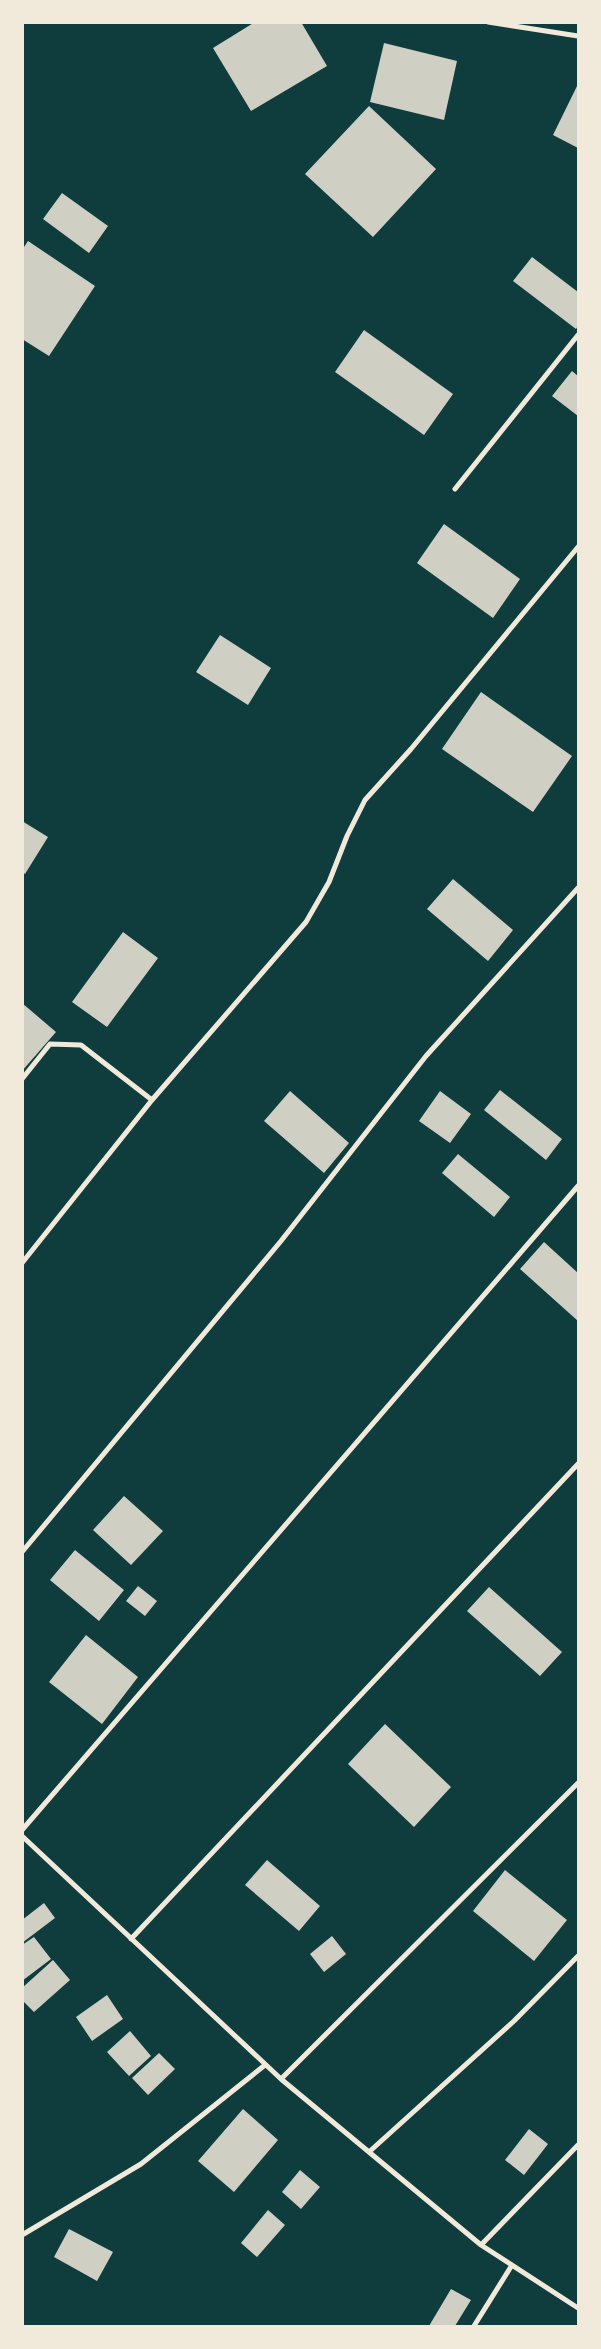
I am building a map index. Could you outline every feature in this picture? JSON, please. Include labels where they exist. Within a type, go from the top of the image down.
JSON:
[{"type":"street","points":[[488,22],[578,36]]},
{"type":"street","points":[[455,490],[578,335]]},
{"type":"street","points":[[22,1263],[152,1100],[306,922],[330,882],[346,836],[365,800],[411,749],[578,547]]},
{"type":"street","points":[[22,1552],[281,1241],[426,1056],[578,888]]},
{"type":"street","points":[[22,1079],[50,1044],[81,1045],[152,1100]]},
{"type":"street","points":[[22,1830],[578,1186]]},
{"type":"street","points":[[131,1939],[578,1464]]},
{"type":"street","points":[[280,2079],[578,1783]]},
{"type":"street","points":[[22,1836],[280,2079],[481,2245],[578,2308]]},
{"type":"street","points":[[369,2152],[514,2022],[578,1956]]},
{"type":"street","points":[[24,2232],[141,2164],[264,2064]]},
{"type":"street","points":[[481,2245],[578,2145]]},
{"type":"street","points":[[474,2326],[512,2265]]},
{"type":"building","points":[[255,22],[301,22],[327,66],[251,111],[213,48]]},
{"type":"building","points":[[384,43],[457,61],[444,120],[370,102]]},
{"type":"building","points":[[578,84],[578,148],[553,135]]},
{"type":"building","points":[[369,106],[436,169],[373,237],[305,174]]},
{"type":"building","points":[[62,193],[108,226],[89,253],[43,219]]},
{"type":"building","points":[[28,241],[95,286],[49,356],[22,339],[22,250]]},
{"type":"building","points":[[532,257],[578,292],[578,326],[576,329],[513,281]]},
{"type":"building","points":[[364,330],[453,394],[424,435],[335,372]]},
{"type":"building","points":[[572,371],[578,376],[578,416],[552,396]]},
{"type":"building","points":[[444,524],[520,579],[493,618],[417,563]]},
{"type":"building","points":[[220,635],[271,668],[248,705],[196,672]]},
{"type":"building","points":[[481,692],[572,756],[533,812],[442,749]]},
{"type":"building","points":[[22,821],[48,837],[25,874],[22,872]]},
{"type":"building","points":[[453,879],[513,930],[488,961],[427,909]]},
{"type":"building","points":[[123,932],[158,958],[107,1027],[72,1002]]},
{"type":"building","points":[[22,1003],[56,1032],[22,1071]]},
{"type":"building","points":[[500,1090],[562,1139],[546,1160],[484,1110]]},
{"type":"building","points":[[290,1091],[349,1143],[324,1173],[264,1121]]},
{"type":"building","points":[[440,1091],[471,1114],[450,1143],[419,1121]]},
{"type":"building","points":[[458,1154],[510,1197],[494,1217],[442,1173]]},
{"type":"building","points":[[544,1242],[578,1273],[578,1321],[520,1269]]},
{"type":"building","points":[[124,1496],[163,1531],[131,1565],[93,1530]]},
{"type":"building","points":[[75,1550],[124,1590],[99,1621],[50,1580]]},
{"type":"building","points":[[138,1586],[157,1601],[145,1616],[126,1601]]},
{"type":"building","points":[[489,1587],[562,1652],[540,1676],[467,1611]]},
{"type":"building","points":[[86,1635],[138,1677],[102,1724],[49,1682]]},
{"type":"building","points":[[385,1724],[451,1787],[414,1827],[348,1764]]},
{"type":"building","points":[[267,1860],[320,1906],[299,1931],[245,1885]]},
{"type":"building","points":[[505,1870],[567,1920],[534,1961],[473,1911]]},
{"type":"building","points":[[44,1903],[55,1918],[22,1943],[22,1920]]},
{"type":"building","points":[[332,1936],[346,1954],[324,1972],[310,1954]]},
{"type":"building","points":[[34,1937],[51,1959],[22,1981],[22,1945]]},
{"type":"building","points":[[53,1960],[70,1980],[34,2012],[22,2000],[22,1988]]},
{"type":"building","points":[[107,1995],[123,2019],[92,2041],[76,2017]]},
{"type":"building","points":[[130,2031],[151,2056],[129,2076],[107,2052]]},
{"type":"building","points":[[159,2053],[175,2069],[148,2095],[132,2078]]},
{"type":"building","points":[[243,2109],[278,2140],[234,2192],[198,2161]]},
{"type":"building","points":[[529,2129],[548,2144],[524,2175],[505,2160]]},
{"type":"building","points":[[300,2170],[320,2187],[301,2209],[282,2192]]},
{"type":"building","points":[[268,2210],[285,2225],[257,2257],[241,2243]]},
{"type":"building","points":[[69,2229],[113,2252],[97,2281],[54,2257]]},
{"type":"building","points":[[451,2289],[471,2300],[455,2326],[429,2326]]}]
